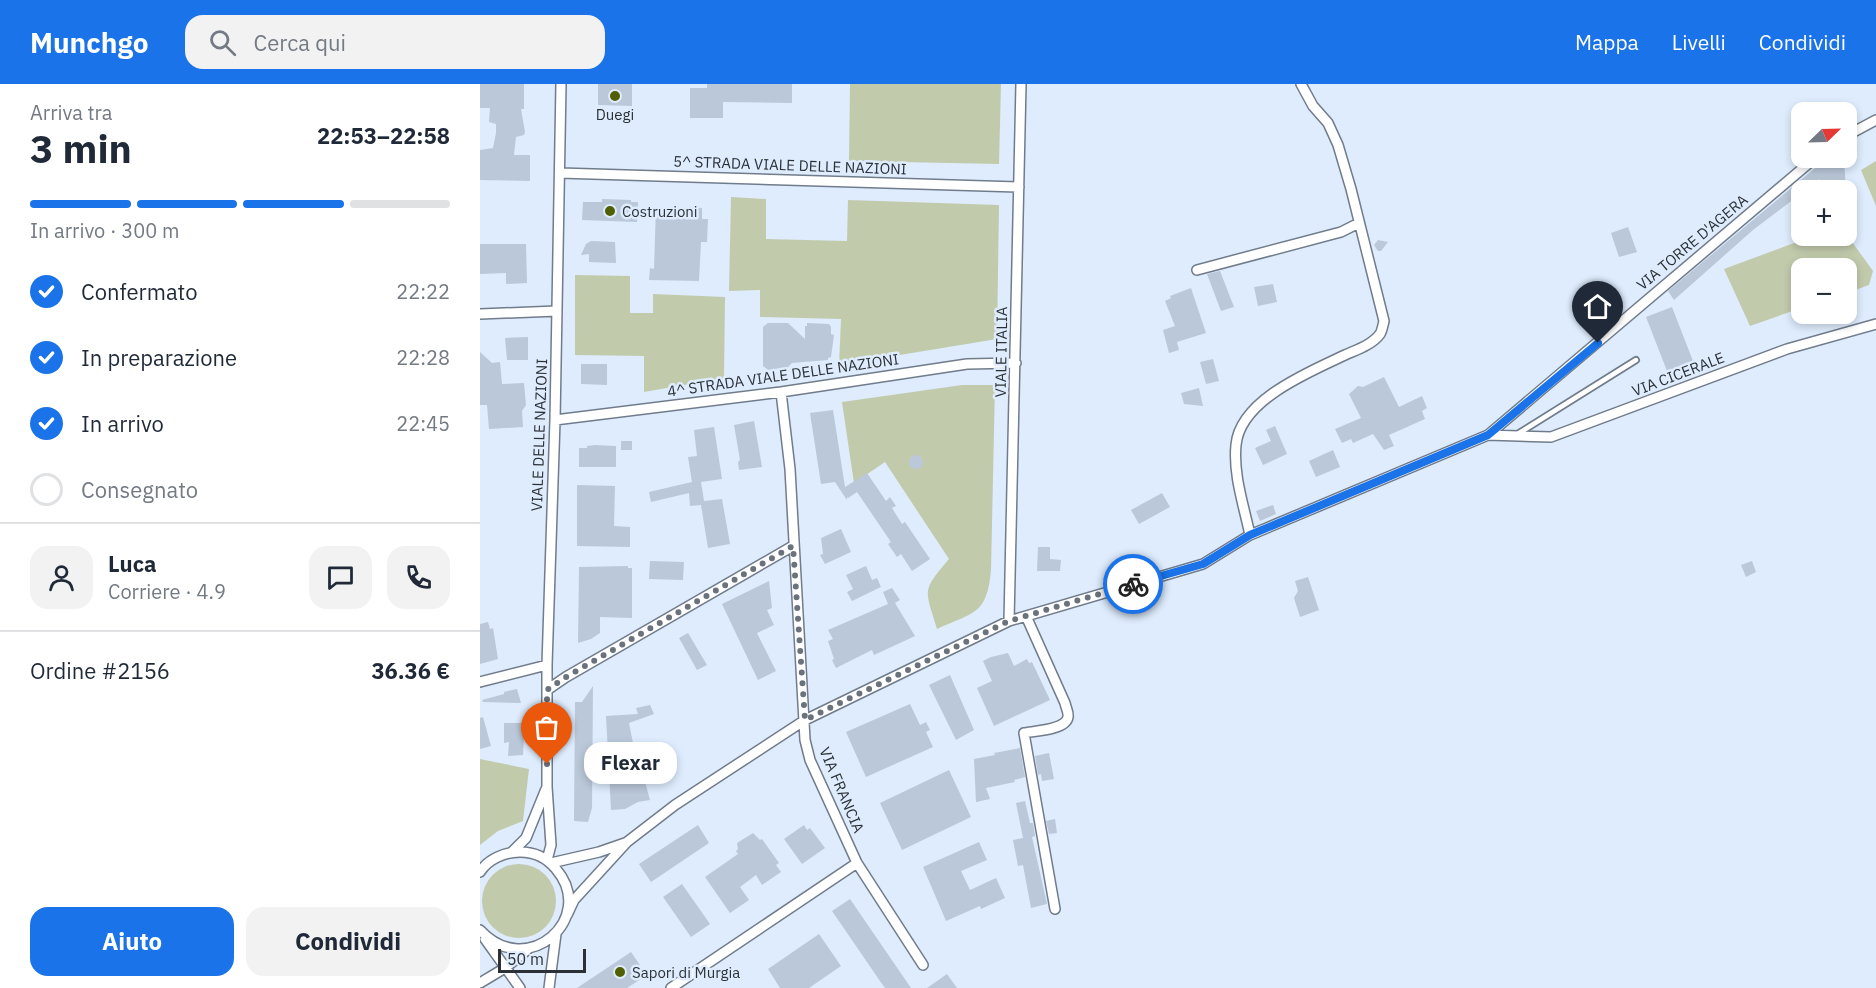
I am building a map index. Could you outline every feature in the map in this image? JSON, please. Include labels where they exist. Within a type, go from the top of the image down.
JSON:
[{"type":"street","name":"VIALE DELLE NAZIONI","points":[[549,862],[551,845],[547,665],[555,420],[561,84]]},
{"type":"street","name":"VIALE ITALIA","points":[[1009,621],[1021,84]]},
{"type":"street","points":[[1250,535],[1236,469],[1236,443],[1246,419],[1261,402],[1283,386],[1368,345],[1381,334],[1384,321],[1338,145],[1328,123],[1313,105],[1301,84]]},
{"type":"street","points":[[1857,130],[1876,120]]},
{"type":"street","name":"VIA TORRE D'AGERA","points":[[627,842],[675,805],[805,720],[1009,621],[1203,564],[1250,535],[1488,435],[1803,168]]},
{"type":"street","name":"5^ STRADA VIALE DELLE NAZIONI","points":[[560,173],[1019,187]]},
{"type":"street","points":[[1197,270],[1341,232],[1359,223]]},
{"type":"street","points":[[480,314],[557,311]]},
{"type":"street","name":"VIA CICERALE","points":[[1488,435],[1551,437],[1787,349],[1876,324]]},
{"type":"street","name":"4^ STRADA VIALE DELLE NAZIONI","points":[[555,420],[781,392],[967,364],[1016,363]]},
{"type":"street","name":"VIA FRANCIA","points":[[781,392],[790,469],[806,740],[810,760],[857,863],[923,965]]},
{"type":"street","points":[[547,690],[793,546]]},
{"type":"street","points":[[1026,616],[1065,703],[1068,716],[1066,722],[1058,727],[1024,733],[1055,909]]},
{"type":"street","points":[[480,682],[547,665]]},
{"type":"street","name":"VIALE DELLE NAZIONI","points":[[512,852],[526,838],[548,786]]},
{"type":"street","points":[[549,862],[599,852],[627,842]]},
{"type":"street","points":[[480,931],[501,947],[514,950],[526,950],[543,944],[556,934],[574,900],[627,842]]},
{"type":"street","points":[[480,872],[496,857],[512,852],[536,854],[549,862],[561,874],[567,887],[567,915]]},
{"type":"street","points":[[671,988],[682,985],[857,863]]},
{"type":"street","points":[[480,931],[520,988]]},
{"type":"street","points":[[549,988],[556,934]]},
{"type":"street","points":[[480,983],[505,969],[526,950]]},
{"type":"lane","points":[[1514,436],[1636,360]]},
{"type":"green space","points":[[850,84],[1001,84],[999,164],[849,161]]},
{"type":"green space","points":[[1876,161],[1876,206],[1861,170]]},
{"type":"green space","points":[[731,197],[766,199],[766,239],[847,241],[848,200],[999,205],[997,339],[839,365],[841,319],[760,317],[760,290],[729,291]]},
{"type":"green space","points":[[1791,244],[1791,246],[1855,246],[1873,271],[1869,285],[1857,289],[1857,258],[1791,258],[1791,312],[1750,326],[1724,269]]},
{"type":"green space","points":[[575,275],[630,276],[630,313],[653,313],[653,294],[725,297],[724,378],[644,392],[644,356],[575,355]]},
{"type":"green space","points":[[962,385],[995,385],[991,570],[989,585],[982,604],[969,615],[937,629],[928,591],[934,578],[949,559],[885,462],[854,483],[842,402]]},
{"type":"green space","points":[[480,759],[529,769],[523,821],[498,831],[480,845]]},
{"type":"green space","points":[[519,864],[533,867],[545,875],[553,887],[556,901],[553,915],[545,927],[533,935],[519,938],[505,935],[493,927],[485,915],[482,901],[485,887],[493,875],[505,867]]},
{"type":"building","points":[[480,84],[524,84],[524,109],[521,109],[525,132],[524,135],[516,137],[514,155],[530,155],[530,181],[480,180],[480,150],[493,148],[496,124],[489,122],[490,108],[480,108]]},
{"type":"building","name":"Duegi","points":[[598,84],[632,84],[632,106],[598,105]]},
{"type":"building","points":[[707,84],[792,84],[792,103],[723,102],[723,118],[690,118],[690,88],[707,88]]},
{"type":"building","points":[[1815,168],[1845,168],[1845,180],[1801,180]]},
{"type":"building","points":[[1791,188],[1791,201],[1753,230],[1674,300],[1668,291]]},
{"type":"building","name":"Costruzioni","points":[[602,199],[638,202],[637,222],[582,220],[583,202],[602,202]]},
{"type":"building","points":[[656,207],[702,208],[702,219],[708,219],[707,242],[701,242],[699,281],[649,280],[650,268],[654,269]]},
{"type":"building","points":[[1628,227],[1637,252],[1619,257],[1611,233]]},
{"type":"building","points":[[1378,240],[1388,242],[1381,251],[1378,251],[1374,245]]},
{"type":"building","points":[[591,241],[615,242],[616,263],[589,262],[589,254],[581,255],[586,244]]},
{"type":"building","points":[[480,244],[526,244],[527,283],[506,284],[506,273],[480,274]]},
{"type":"building","points":[[1220,271],[1234,307],[1221,311],[1207,274]]},
{"type":"building","points":[[1273,284],[1277,302],[1258,306],[1254,287]]},
{"type":"building","points":[[1191,288],[1206,333],[1177,342],[1179,350],[1169,353],[1163,330],[1175,326],[1165,301],[1171,298],[1170,296]]},
{"type":"building","points":[[1672,307],[1693,361],[1667,371],[1646,317]]},
{"type":"building","points":[[768,323],[788,323],[805,339],[807,323],[829,324],[831,334],[834,335],[831,357],[828,360],[792,363],[788,367],[768,370],[763,366],[763,327]]},
{"type":"building","points":[[528,337],[528,360],[507,360],[505,338]]},
{"type":"building","points":[[480,352],[492,363],[500,362],[502,384],[524,383],[526,405],[522,411],[523,427],[489,429],[487,405],[480,405]]},
{"type":"building","points":[[1213,359],[1219,381],[1206,384],[1200,362]]},
{"type":"building","points":[[581,364],[607,364],[607,385],[581,384]]},
{"type":"building","points":[[1384,377],[1399,407],[1422,396],[1427,408],[1422,411],[1425,419],[1389,435],[1394,446],[1384,450],[1373,434],[1353,443],[1351,439],[1342,443],[1335,429],[1361,418],[1349,394],[1358,386],[1363,387]]},
{"type":"building","points":[[1199,388],[1203,406],[1184,404],[1181,393]]},
{"type":"building","points":[[833,410],[845,487],[867,473],[886,501],[890,497],[896,506],[892,508],[902,524],[905,522],[930,559],[912,571],[901,554],[897,557],[888,544],[891,542],[857,492],[847,497],[847,500],[835,482],[821,484],[810,413]]},
{"type":"building","points":[[754,421],[762,467],[739,470],[740,460],[734,425]]},
{"type":"building","points":[[1275,426],[1287,454],[1263,465],[1255,448],[1271,441],[1266,430]]},
{"type":"building","points":[[714,427],[722,479],[701,482],[704,501],[722,499],[730,544],[708,548],[701,505],[690,506],[689,493],[651,502],[649,492],[692,482],[688,457],[697,456],[694,430]]},
{"type":"building","points":[[621,441],[632,441],[632,450],[621,450]]},
{"type":"building","points":[[595,445],[616,446],[616,467],[579,467],[579,448]]},
{"type":"building","points":[[1333,450],[1340,467],[1316,477],[1309,461]]},
{"type":"building","points":[[913,455],[919,455],[923,462],[919,469],[913,469],[909,465],[909,459]]},
{"type":"building","points":[[577,485],[615,486],[614,526],[630,527],[630,547],[577,546]]},
{"type":"building","points":[[1162,493],[1170,507],[1139,524],[1131,510]]},
{"type":"building","points":[[1273,505],[1276,514],[1260,521],[1256,511]]},
{"type":"building","points":[[841,529],[851,552],[825,564],[820,555],[823,554],[821,538]]},
{"type":"building","points":[[1038,547],[1050,547],[1050,559],[1061,560],[1060,571],[1037,571]]},
{"type":"building","points":[[650,561],[684,562],[683,580],[649,579]]},
{"type":"building","points":[[1752,561],[1756,572],[1746,577],[1741,565]]},
{"type":"building","points":[[628,566],[632,568],[632,618],[600,617],[600,633],[578,643],[579,567]]},
{"type":"building","points":[[866,566],[872,580],[877,578],[881,587],[852,601],[847,592],[853,589],[846,575]]},
{"type":"building","points":[[1308,577],[1319,610],[1300,617],[1294,598],[1298,591],[1295,581]]},
{"type":"building","points":[[769,581],[772,608],[767,610],[774,625],[757,633],[776,671],[758,680],[722,604]]},
{"type":"building","points":[[892,588],[900,600],[895,603],[915,636],[874,655],[872,650],[836,668],[828,641],[833,639],[828,630],[888,604],[883,592]]},
{"type":"building","points":[[488,622],[490,629],[493,628],[498,659],[480,664],[480,624]]},
{"type":"building","points":[[688,633],[707,665],[697,670],[679,638]]},
{"type":"building","points":[[1008,653],[1014,666],[1027,659],[1029,663],[1032,662],[1050,700],[994,726],[977,688],[992,681],[983,661]]},
{"type":"building","points":[[950,675],[974,730],[956,740],[929,685]]},
{"type":"building","points":[[593,686],[592,808],[588,822],[574,821],[575,702],[582,702]]},
{"type":"building","points":[[517,689],[521,703],[483,702],[482,700],[504,694],[504,692]]},
{"type":"building","points":[[910,704],[920,725],[926,722],[930,730],[926,732],[933,747],[866,777],[846,732]]},
{"type":"building","points":[[650,705],[654,714],[629,723],[650,800],[638,802],[625,809],[611,810],[606,716],[638,714],[636,708]]},
{"type":"building","points":[[483,717],[491,746],[480,749],[480,718]]},
{"type":"building","points":[[504,723],[522,723],[523,755],[508,756],[509,742],[504,743]]},
{"type":"building","points":[[1020,748],[1025,777],[1014,780],[1015,782],[986,788],[990,799],[976,802],[974,759]]},
{"type":"building","points":[[1049,753],[1054,779],[1042,781],[1041,774],[1038,775],[1035,756]]},
{"type":"building","points":[[949,770],[971,817],[902,850],[880,803]]},
{"type":"building","points":[[1025,801],[1030,823],[1033,823],[1035,836],[1032,837],[1047,904],[1031,908],[1023,865],[1018,866],[1013,840],[1023,838],[1016,803]]},
{"type":"building","points":[[1055,819],[1057,833],[1049,834],[1046,821]]},
{"type":"building","points":[[698,825],[709,843],[651,882],[639,864]]},
{"type":"building","points":[[804,825],[807,830],[810,828],[825,848],[802,864],[784,839]]},
{"type":"building","points":[[753,833],[760,840],[762,839],[779,863],[776,865],[781,872],[762,885],[756,875],[740,887],[749,900],[730,913],[705,877],[738,854],[737,843]]},
{"type":"building","points":[[979,842],[987,860],[961,871],[970,890],[996,878],[1005,898],[946,921],[923,867]]},
{"type":"building","points":[[682,884],[710,924],[691,937],[663,897]]},
{"type":"building","points":[[850,899],[911,988],[885,988],[832,911]]},
{"type":"building","points":[[819,934],[841,966],[809,988],[780,988],[768,969]]},
{"type":"building","name":"Sapori di Murgia","points":[[631,952],[640,965],[637,967],[644,977],[627,988],[577,988]]},
{"type":"building","points":[[947,974],[957,988],[927,988]]},
{"type":"way so far","points":[[547,764],[547,690],[793,546],[805,720],[1009,621],[1133,584]]},
{"type":"place","name":"Duegi","points":[[615,96]]},
{"type":"place","name":"Costruzioni","points":[[610,211]]},
{"type":"place","name":"Flexar","points":[[547,764]]},
{"type":"place","name":"Sapori di Murgia","points":[[620,972]]},
{"type":"route","points":[[1133,584],[1203,564],[1250,535],[1488,435],[1598,343]]}]
